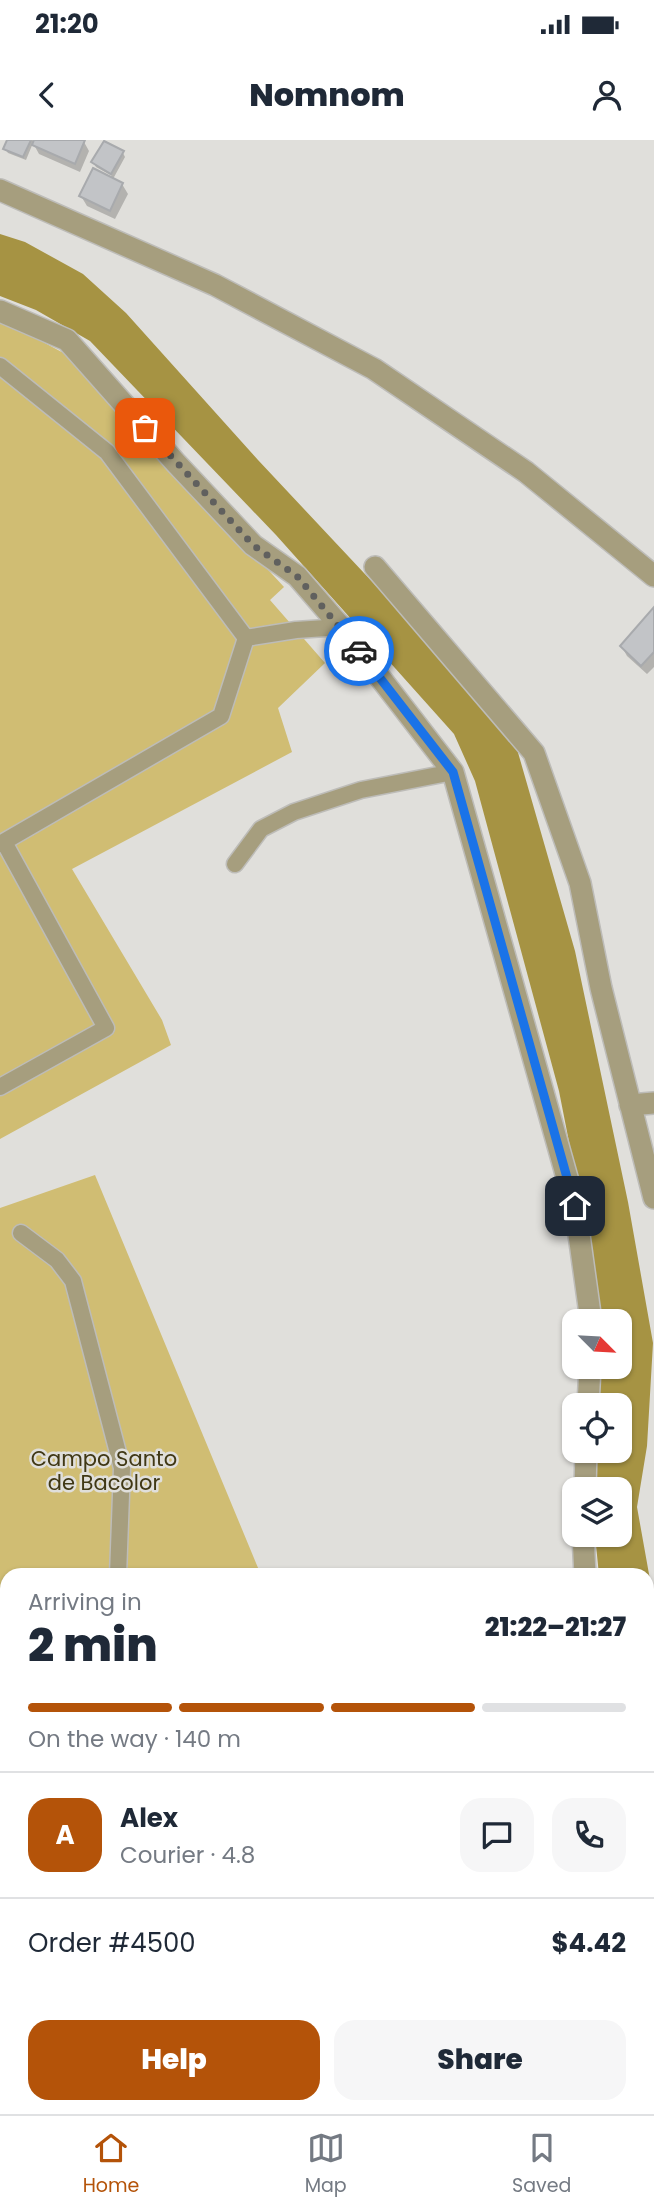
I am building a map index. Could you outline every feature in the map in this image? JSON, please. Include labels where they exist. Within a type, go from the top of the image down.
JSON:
[{"type":"street","points":[[0,190],[215,285],[374,369],[526,472],[654,576]]},
{"type":"street","points":[[0,311],[67,340],[253,545],[297,576],[341,627],[453,772],[575,1206],[589,1309]]},
{"type":"street","points":[[375,567],[534,753],[580,883],[601,988],[654,1198]]},
{"type":"street","points":[[630,1105],[654,1103]]},
{"type":"street","points":[[584,1547],[585,1568]]},
{"type":"lane","points":[[0,366],[107,452],[246,638]]},
{"type":"lane","points":[[246,638],[296,630],[341,627]]},
{"type":"lane","points":[[0,1087],[106,1028],[2,843],[221,716],[246,638]]},
{"type":"lane","points":[[235,864],[261,829],[295,812],[360,790],[453,772]]},
{"type":"lane","points":[[20,1233],[57,1260],[73,1282],[122,1468],[118,1568]]},
{"type":"green space","points":[[0,319],[71,357],[284,587],[270,600],[325,663],[278,708],[292,752],[72,869],[162,1020],[171,1045],[0,1139]]},
{"type":"green space","name":"Campo Santo de Bacolor","points":[[95,1175],[258,1568],[0,1568],[0,1208]]},
{"type":"shaded area","points":[[0,234],[25,242],[83,274],[126,313],[258,460],[394,605],[517,749],[575,951],[628,1202],[653,1343],[647,1446],[637,1507],[648,1568],[598,1568],[596,1547],[632,1547],[632,1477],[595,1477],[596,1463],[632,1463],[632,1393],[599,1393],[599,1379],[632,1379],[632,1309],[598,1309],[584,1218],[559,1091],[475,781],[454,734],[276,535],[90,341],[36,310],[0,296]]},
{"type":"building","points":[[7,140],[31,140],[23,157],[3,149]]},
{"type":"building","points":[[34,140],[85,140],[75,164],[32,145]]},
{"type":"building","points":[[104,141],[124,151],[111,174],[91,162]]},
{"type":"building","points":[[93,168],[123,183],[110,211],[79,196]]},
{"type":"building","points":[[654,607],[654,652],[641,666],[620,646]]},
{"type":"way so far","points":[[145,428],[253,545],[297,576],[359,651]]},
{"type":"route","points":[[359,651],[453,772],[575,1206]]}]
